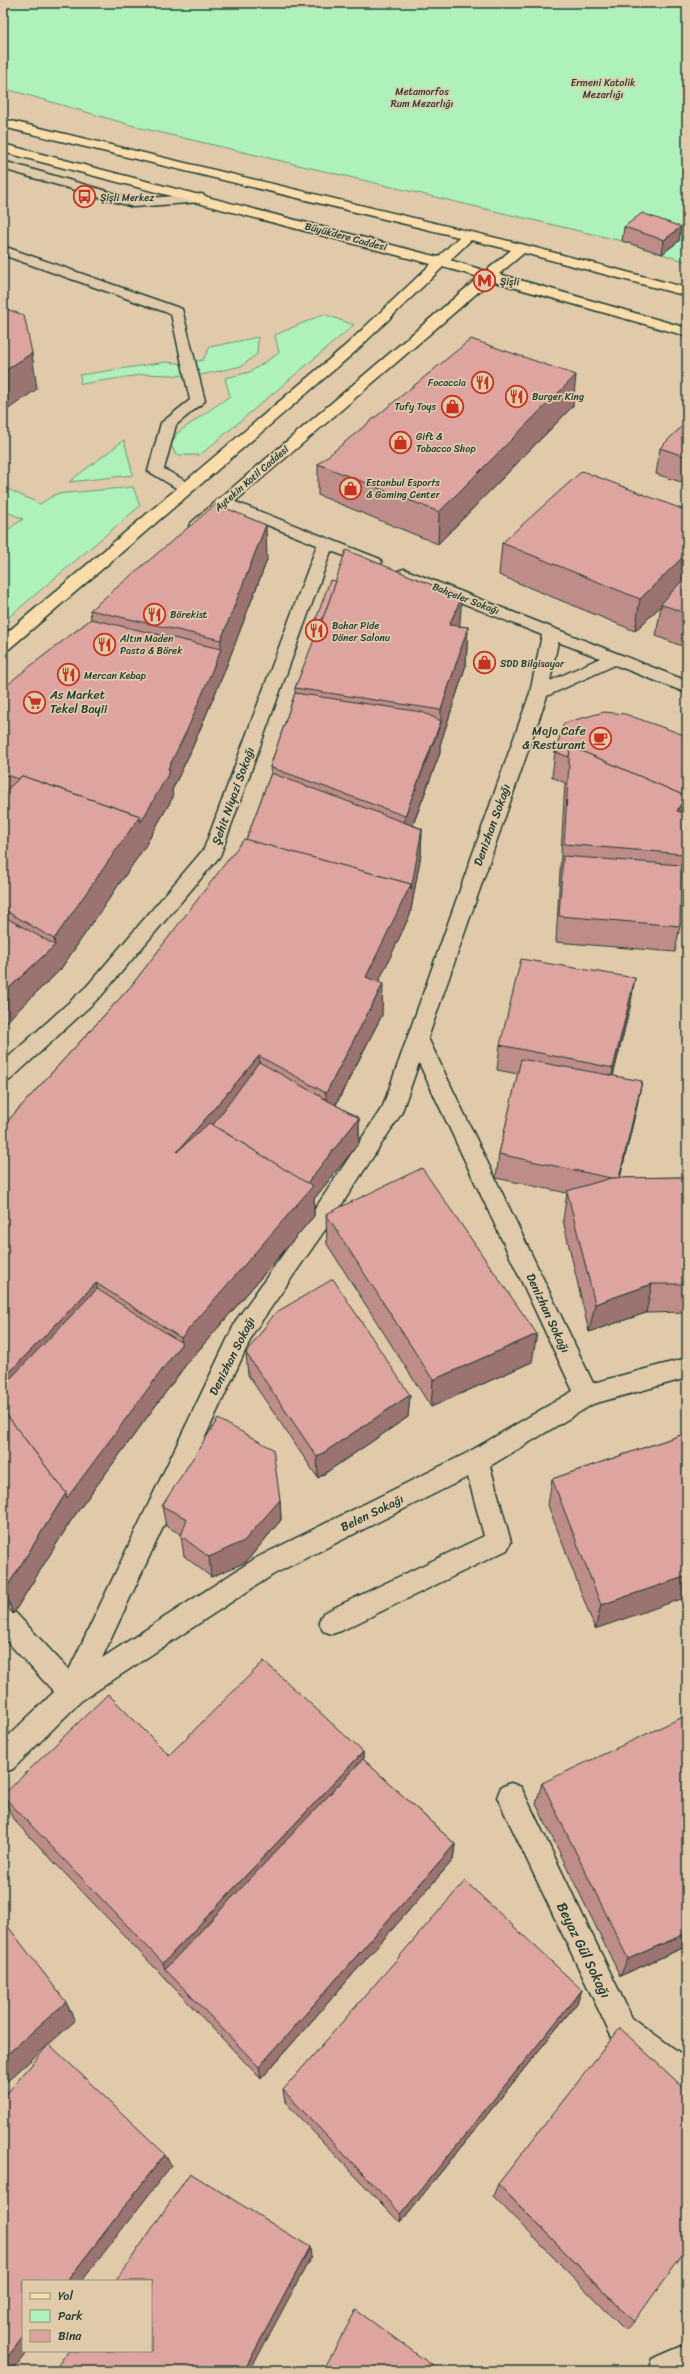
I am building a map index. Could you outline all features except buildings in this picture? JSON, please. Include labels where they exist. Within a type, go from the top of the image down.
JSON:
[{"type":"main road","points":[[3,123],[520,248],[687,292]]},
{"type":"main road","name":"Büyükdere Caddesi","points":[[3,148],[442,261],[687,332]]},
{"type":"main road","points":[[3,646],[351,348],[468,236]]},
{"type":"main road","name":"Aytekin Kotil Caddesi","points":[[182,539],[223,502],[432,325],[520,248]]},
{"type":"street","points":[[3,165],[133,203],[202,198]]},
{"type":"street","points":[[3,250],[177,312],[198,401],[169,423],[156,470],[187,488]]},
{"type":"street","name":"Bahçeler Sokağı","points":[[223,502],[687,687]]},
{"type":"street","name":"Şehit Niyazi Sokağı","points":[[3,1074],[94,991],[213,851],[326,543]]},
{"type":"street","name":"Denizhan Sokağı","points":[[72,1692],[245,1326],[319,1221],[393,1108],[417,1036],[540,693],[551,632]]},
{"type":"street","points":[[540,693],[615,658]]},
{"type":"street","name":"Denizhan Sokağı","points":[[417,1036],[587,1395]]},
{"type":"street","name":"Belen Sokağı","points":[[72,1692],[266,1566],[476,1461],[587,1395],[687,1368]]},
{"type":"street","points":[[332,1622],[498,1542],[476,1461]]},
{"type":"street","points":[[3,1618],[72,1692],[3,1760]]},
{"type":"street","name":"Beyaz Gül Sokağı","points":[[511,1797],[622,2028],[687,2077]]},
{"type":"street","points":[[664,2371],[687,2360]]},
{"type":"green space","name":"Metamorfos Rum Mezarlığı","points":[[3,3],[687,3],[687,262],[622,241],[141,128],[3,88]]},
{"type":"green space","points":[[324,314],[354,325],[200,455],[176,455],[171,445],[177,433],[230,396],[225,378],[250,372],[279,353],[275,335]]},
{"type":"green space","points":[[258,337],[257,354],[242,366],[196,376],[146,374],[81,384],[80,375],[166,362],[185,364],[203,360],[210,347]]},
{"type":"green space","points":[[124,440],[133,475],[69,482]]},
{"type":"green space","points":[[3,487],[40,504],[56,494],[133,487],[140,506],[3,622],[3,602],[10,597],[3,594],[3,533],[23,519],[3,510]]},
{"type":"place","name":"Şişli Merkez","points":[[84,197]]},
{"type":"place","name":"Şişli","points":[[484,281]]},
{"type":"place","name":"Focaccia","points":[[482,382]]},
{"type":"place","name":"Burger King","points":[[517,396]]},
{"type":"place","name":"Tufy Toys","points":[[452,406]]},
{"type":"place","name":"Gift & Tobacco Shop","points":[[401,442]]},
{"type":"place","name":"Estanbul Esports & Gaming Center","points":[[350,488]]},
{"type":"place","name":"Börekist","points":[[154,614]]},
{"type":"place","name":"Bahar Pide Döner Salonu","points":[[317,631]]},
{"type":"place","name":"Altın Maden Pasta & Börek","points":[[104,644]]},
{"type":"place","name":"SDD Bilgisayar","points":[[485,663]]},
{"type":"place","name":"Mercan Kebap","points":[[68,675]]},
{"type":"place","name":"As Market Tekel Bayii","points":[[34,702]]},
{"type":"place","name":"Mojo Cafe & Resturant","points":[[601,738]]},
{"type":"park label","name":"Ermeni Katolik Mezarlığı","points":[[603,88]]}]
